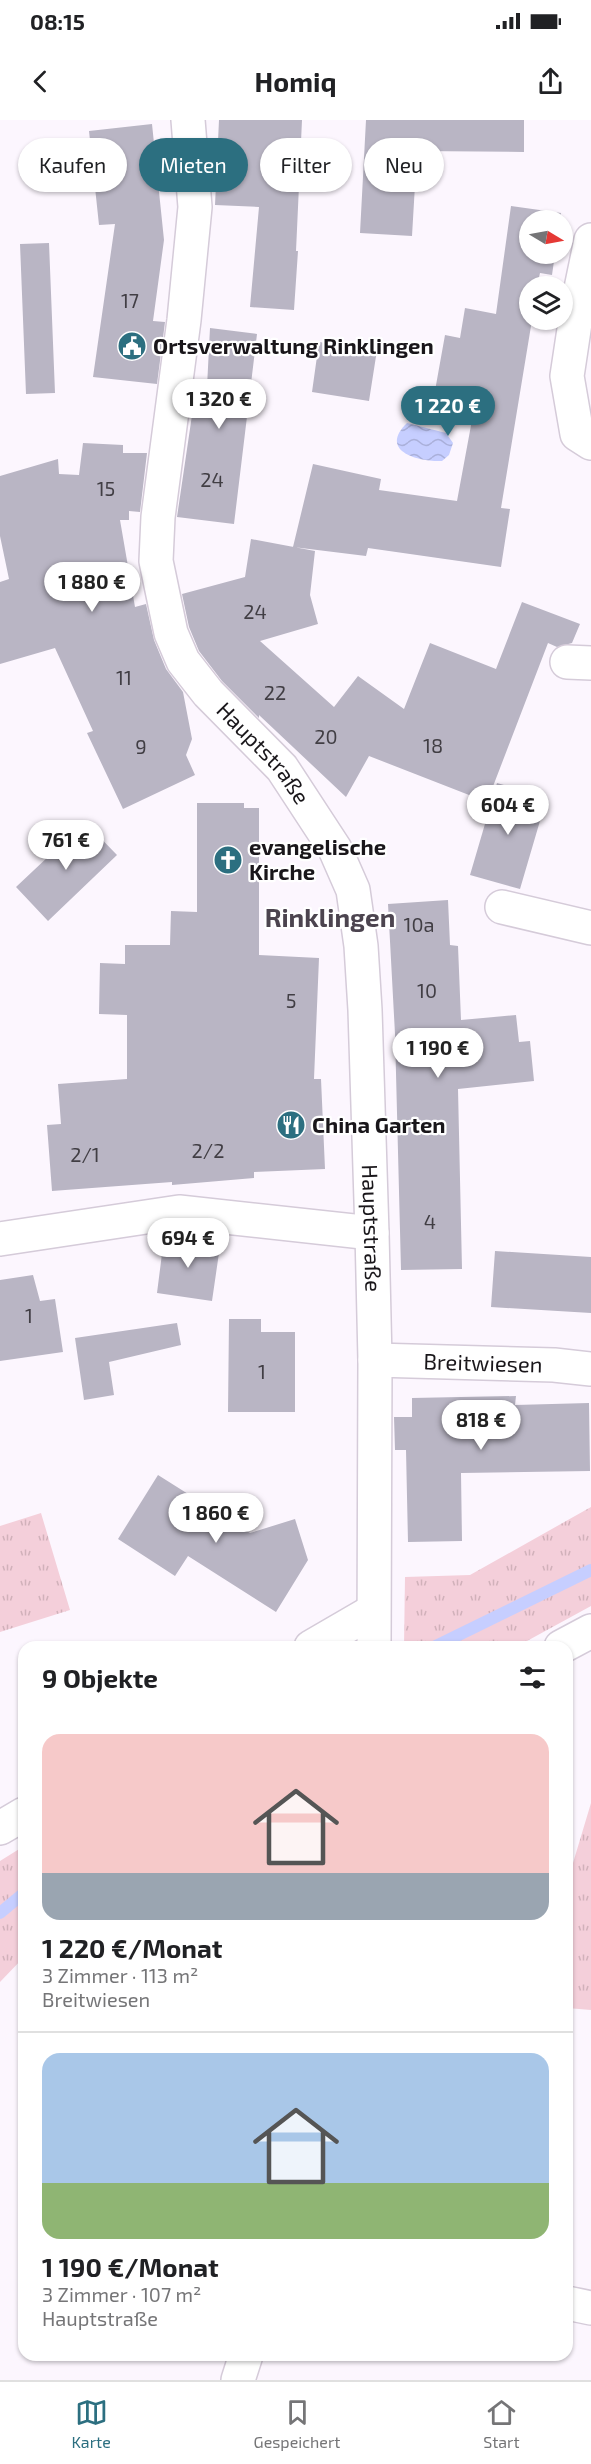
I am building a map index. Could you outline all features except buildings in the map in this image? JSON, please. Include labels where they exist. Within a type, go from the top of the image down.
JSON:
[{"type":"street","name":"Hauptstraße","points":[[188,120],[195,207],[184,320],[158,517],[156,561],[171,633],[183,661],[208,693],[282,768],[335,849],[353,891],[361,946],[365,1010],[372,1233],[375,1360],[373,1628]]},
{"type":"street","points":[[591,240],[578,303],[567,376],[577,434],[591,443]]},
{"type":"street","points":[[502,907],[591,928]]},
{"type":"street","points":[[0,1239],[179,1212],[372,1233]]},
{"type":"street","name":"Breitwiesen","points":[[375,1360],[554,1365],[591,1369]]},
{"type":"street","points":[[331,1641],[373,1628]]},
{"type":"street","points":[[572,1641],[591,1631]]},
{"type":"street","points":[[0,1828],[18,1818]]},
{"type":"street","points":[[573,2304],[591,2308]]},
{"type":"street","points":[[238,2380],[244,2361]]},
{"type":"green space","points":[[591,1507],[591,1606],[527,1641],[404,1641],[405,1577],[470,1575]]},
{"type":"green space","points":[[41,1513],[70,1610],[0,1632],[0,1526]]},
{"type":"green space","points":[[591,1803],[591,2010],[573,2008],[573,1863]]},
{"type":"green space","points":[[18,1850],[18,1963],[0,1982],[0,1861]]},
{"type":"water","points":[[407,423],[446,433],[453,443],[449,455],[442,461],[432,461],[405,453],[399,448],[397,441],[399,433]]},
{"type":"waterway","points":[[446,1641],[591,1570]]},
{"type":"waterway","points":[[0,1913],[18,1898]]},
{"type":"place","name":"Ortsverwaltung Rinklingen","points":[[132,346]]},
{"type":"place","name":"evangelische Kirche","points":[[228,860]]},
{"type":"place","name":"China Garten","points":[[291,1125]]},
{"type":"district","name":"Rinklingen","points":[[330,918]]}]
